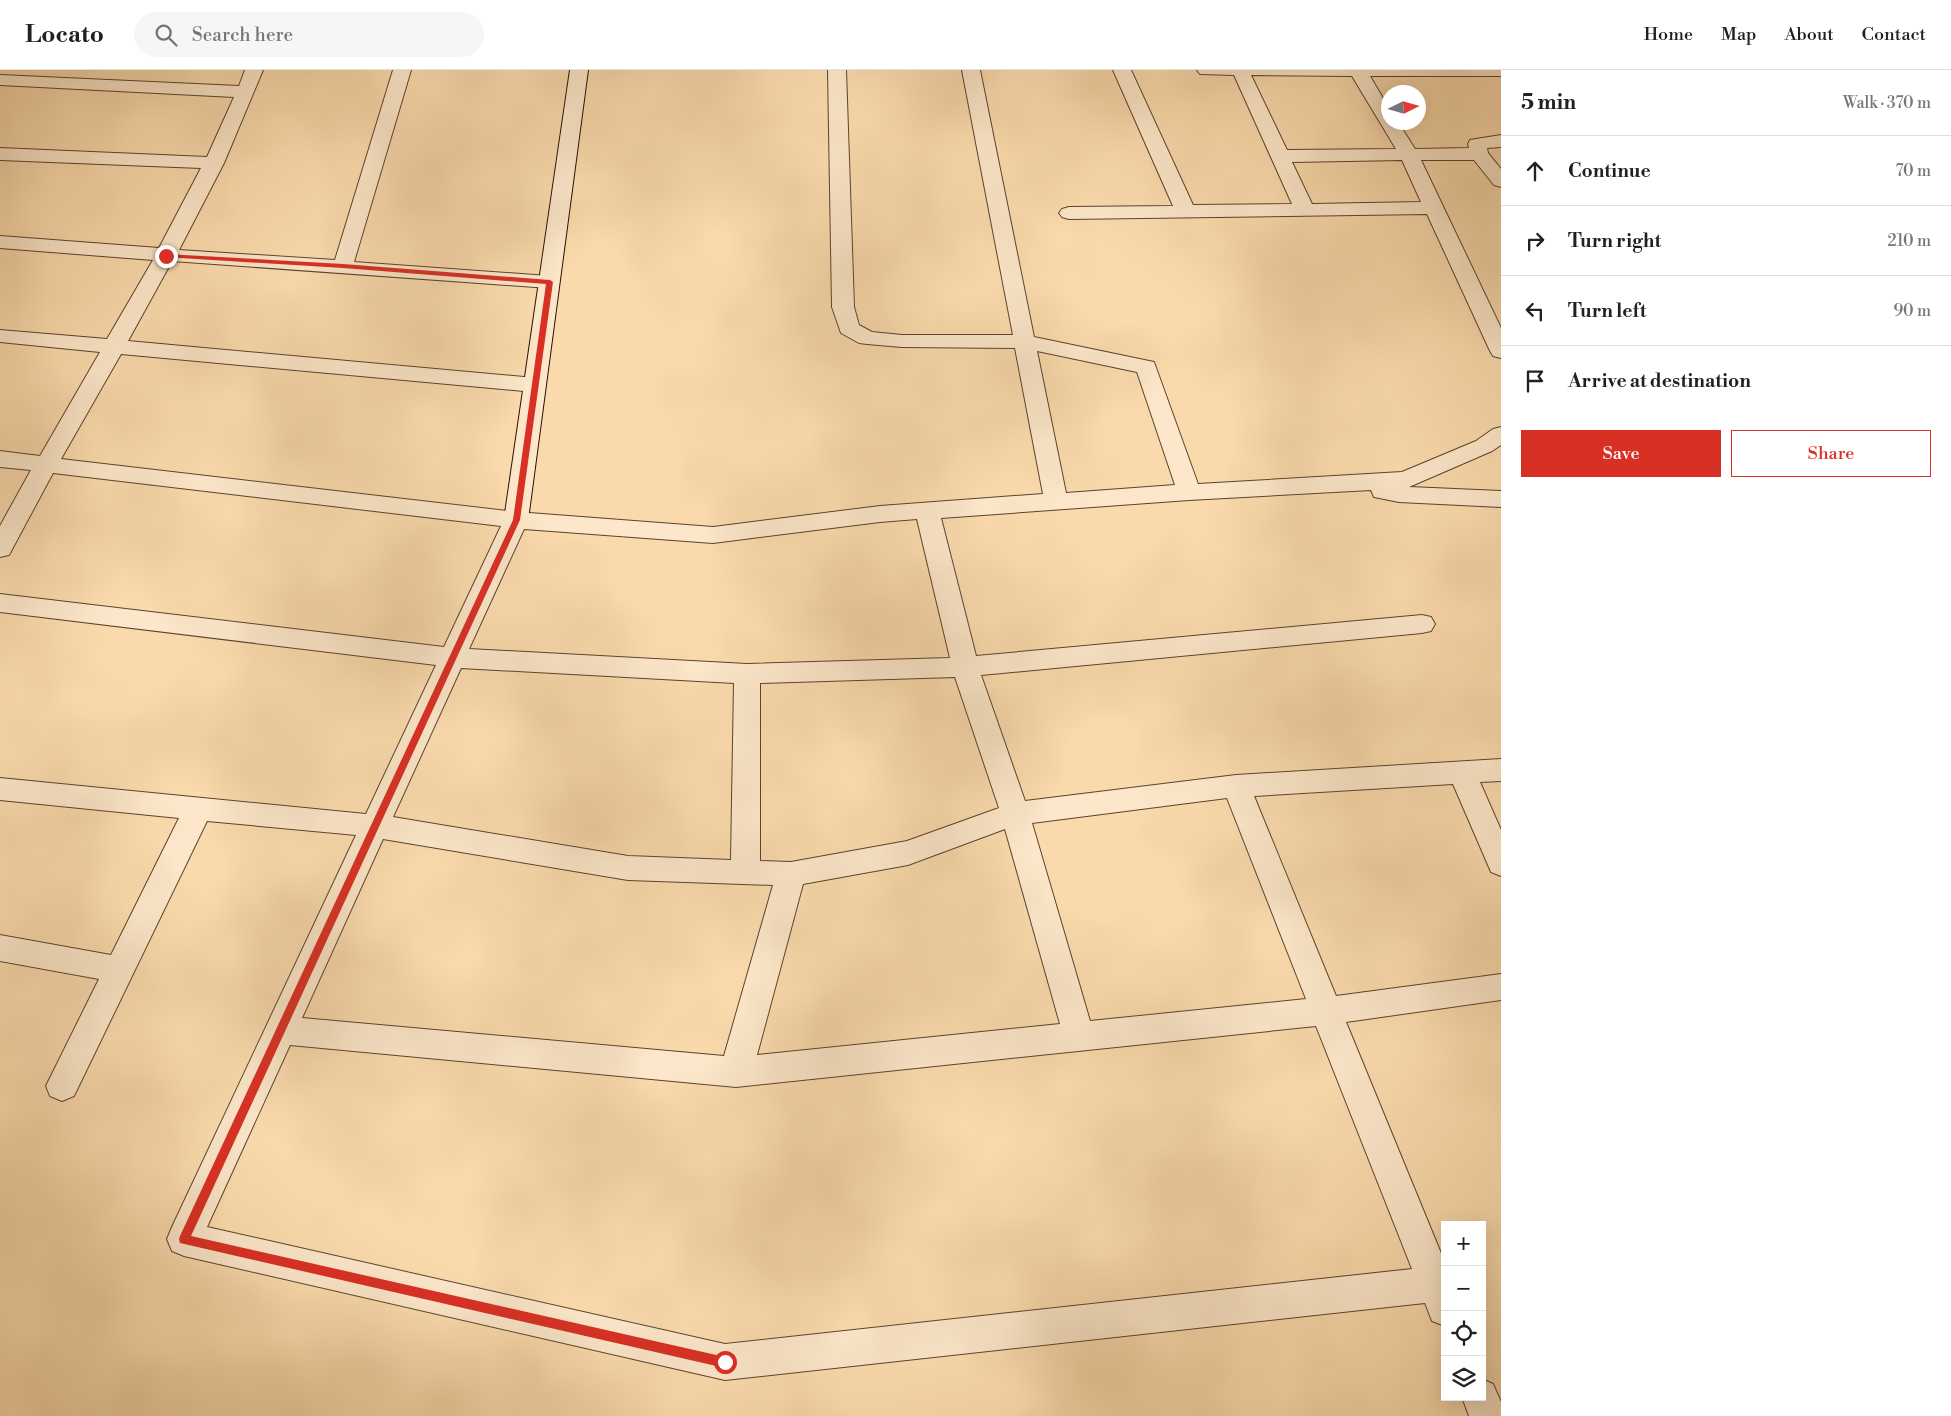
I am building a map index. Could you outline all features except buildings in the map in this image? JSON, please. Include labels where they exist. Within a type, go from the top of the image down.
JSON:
[{"type":"street","points":[[0,549],[45,465],[166,256],[215,163],[254,70]]},
{"type":"street","points":[[343,266],[402,70]]},
{"type":"street","points":[[579,70],[516,520],[184,1239],[725,1362],[1440,1296],[1236,786]]},
{"type":"street","points":[[837,70],[843,308],[849,328],[867,338],[902,341],[1025,342],[1146,367],[1189,492]]},
{"type":"street","points":[[971,70],[1056,502]]},
{"type":"street","points":[[1122,70],[1186,212]]},
{"type":"street","points":[[1206,70],[1501,71]]},
{"type":"street","points":[[1240,70],[1305,210]]},
{"type":"street","points":[[1359,72],[1381,109]]},
{"type":"street","points":[[0,80],[246,92]]},
{"type":"street","points":[[1394,130],[1409,155],[1501,350]]},
{"type":"street","points":[[1501,141],[1477,144],[1479,154],[1501,182]]},
{"type":"street","points":[[0,154],[215,163]]},
{"type":"street","points":[[1280,156],[1479,154]]},
{"type":"street","points":[[1069,213],[1434,208]]},
{"type":"street","points":[[0,242],[166,256],[343,266],[550,282]]},
{"type":"street","points":[[0,336],[535,385]]},
{"type":"street","points":[[0,459],[516,520],[713,535],[880,514],[1189,492],[1405,480],[1484,446],[1501,434]]},
{"type":"street","points":[[1338,484],[1399,494],[1501,499]]},
{"type":"street","points":[[927,511],[965,667],[1015,814],[1079,1037]]},
{"type":"street","points":[[0,602],[453,658],[747,674],[965,667],[1422,624]]},
{"type":"street","points":[[745,872],[747,674]]},
{"type":"street","points":[[0,789],[198,810],[376,826],[628,868],[791,874],[908,853],[1015,814],[1236,786],[1501,770]]},
{"type":"street","points":[[1462,773],[1501,864]]},
{"type":"street","points":[[62,1086],[198,810]]},
{"type":"street","points":[[736,1072],[791,874]]},
{"type":"street","points":[[0,948],[119,970]]},
{"type":"street","points":[[281,1030],[736,1072],[1327,1011],[1501,987]]},
{"type":"street","points":[[1482,1401],[1488,1416]]},
{"type":"route","points":[[166,256],[343,266],[550,282],[516,520],[184,1239],[725,1362]]}]
